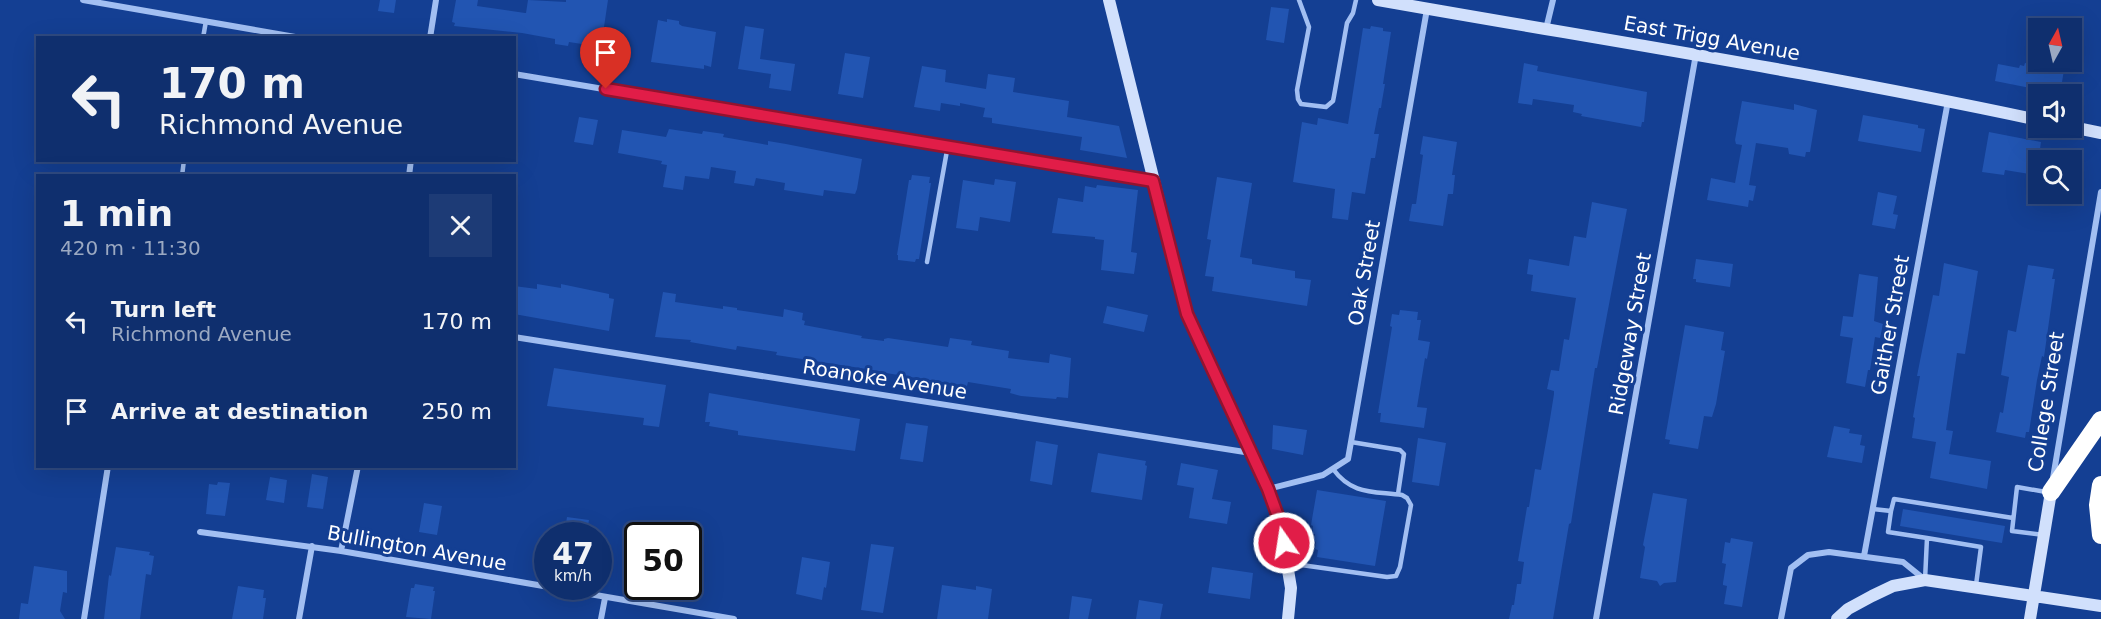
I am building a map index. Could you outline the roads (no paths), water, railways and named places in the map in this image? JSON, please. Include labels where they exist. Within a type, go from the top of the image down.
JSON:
[{"type":"highway","points":[[2051,492],[2101,420]]},
{"type":"highway","points":[[2101,485],[2098,505],[2101,535]]},
{"type":"main road","points":[[1109,0],[1187,314],[1268,489],[1280,522],[1291,588],[1288,619]]},
{"type":"main road","name":"East Trigg Avenue","points":[[1378,0],[1696,54],[1948,100],[2028,118]]},
{"type":"main road","points":[[2082,129],[2101,133]]},
{"type":"main road","name":"College Street","points":[[2030,619],[2051,492]]},
{"type":"main road","points":[[1837,619],[1848,609],[1893,586],[1924,580],[2101,606]]},
{"type":"street","points":[[83,0],[290,36]]},
{"type":"street","points":[[430,36],[436,0]]},
{"type":"street","points":[[1546,29],[1552,0]]},
{"type":"street","name":"Oak Street","points":[[1333,469],[1348,459],[1427,9]]},
{"type":"street","name":"Ridgeway Street","points":[[1596,619],[1696,54]]},
{"type":"street","points":[[516,74],[1153,181]]},
{"type":"street","name":"Gaither Street","points":[[1864,556],[1948,100]]},
{"type":"street","name":"College Street","points":[[2051,492],[2101,192]]},
{"type":"street","name":"Roanoke Avenue","points":[[516,338],[1251,453]]},
{"type":"street","points":[[84,619],[108,468]]},
{"type":"street","points":[[341,551],[358,468]]},
{"type":"street","points":[[1268,489],[1323,475],[1333,469]]},
{"type":"street","name":"Bullington Avenue","points":[[200,532],[312,546],[534,585]]},
{"type":"street","points":[[299,619],[312,546]]},
{"type":"street","points":[[1781,619],[1791,568],[1808,555],[1829,552],[1903,562],[1924,580]]},
{"type":"street","name":"Bullington Avenue","points":[[612,599],[734,619]]},
{"type":"street","points":[[601,619],[605,600]]},
{"type":"lane","points":[[1299,0],[1309,27],[1301,67],[1298,99],[1301,104],[1326,107],[1333,101],[1347,23],[1353,13],[1356,0]]},
{"type":"lane","points":[[203,36],[206,21]]},
{"type":"lane","points":[[927,262],[948,145]]},
{"type":"lane","points":[[1351,442],[1400,450],[1404,454],[1398,494]]},
{"type":"lane","points":[[1287,563],[1387,577],[1396,576],[1400,567],[1411,506],[1407,498],[1398,494],[1354,488],[1340,478],[1333,469]]},
{"type":"lane","points":[[2045,535],[2012,531],[2017,488],[2051,492]]},
{"type":"lane","points":[[1975,587],[1981,547],[1888,532],[1894,499],[2013,518]]},
{"type":"lane","points":[[1873,509],[1892,511]]},
{"type":"lane","points":[[1924,580],[1926,538]]}]
